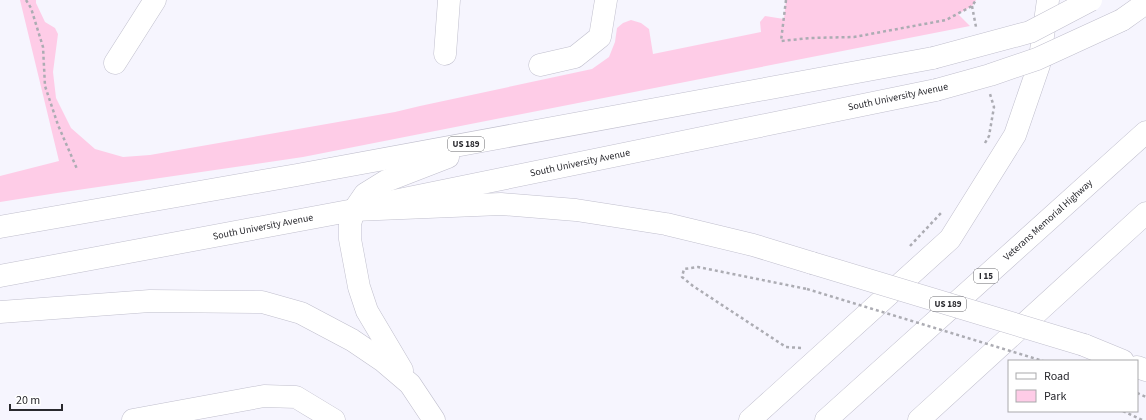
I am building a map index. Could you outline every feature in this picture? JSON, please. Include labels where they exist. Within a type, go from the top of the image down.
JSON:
[{"type":"main road","points":[[115,63],[155,0]]},
{"type":"main road","points":[[445,54],[449,0]]},
{"type":"main road","points":[[540,65],[576,57],[600,37],[606,0]]},
{"type":"main road","points":[[750,420],[950,239],[1015,136],[1039,65],[1048,0]]},
{"type":"main road","name":"US 189","points":[[0,227],[933,58],[1030,32],[1091,0]]},
{"type":"main road","name":"South University Avenue","points":[[0,276],[354,210],[936,90],[990,75],[1037,59],[1122,20],[1146,4]]},
{"type":"main road","name":"Veterans Memorial Highway","points":[[826,420],[1146,132]]},
{"type":"main road","points":[[434,420],[410,384],[370,317],[358,287],[350,240],[350,224],[354,210],[365,194],[386,181],[502,137]]},
{"type":"main road","name":"US 189","points":[[354,210],[501,204],[576,210],[666,224],[753,245],[1084,345],[1121,360]]},
{"type":"main road","points":[[919,420],[1146,213]]},
{"type":"main road","points":[[0,312],[150,300],[262,302],[301,313],[352,340],[383,361],[410,384]]},
{"type":"main road","points":[[132,420],[264,396],[296,397],[334,420]]},
{"type":"path","points":[[26,0],[31,8],[43,47],[45,86],[58,125],[77,169]]},
{"type":"path","points":[[786,0],[781,41],[810,38],[854,37],[946,20],[972,6],[976,0]]},
{"type":"path","points":[[972,6],[977,31]]},
{"type":"path","points":[[982,149],[989,136],[994,107],[990,93]]},
{"type":"path","points":[[908,249],[946,207]]},
{"type":"path","points":[[804,347],[786,347],[693,286],[682,277],[684,269],[698,267],[807,289],[1040,360]]},
{"type":"path","points":[[847,309],[858,298]]},
{"type":"path","points":[[1125,412],[1142,420]]},
{"type":"green space","points":[[20,0],[36,0],[45,22],[55,28],[58,34],[53,72],[56,98],[71,128],[95,149],[123,157],[150,155],[395,112],[592,69],[609,57],[615,42],[617,28],[623,23],[631,20],[641,23],[649,29],[653,54],[761,32],[760,22],[765,16],[784,19],[786,0],[976,0],[972,6],[958,14],[970,26],[303,157],[0,202],[0,176],[59,161]]}]
